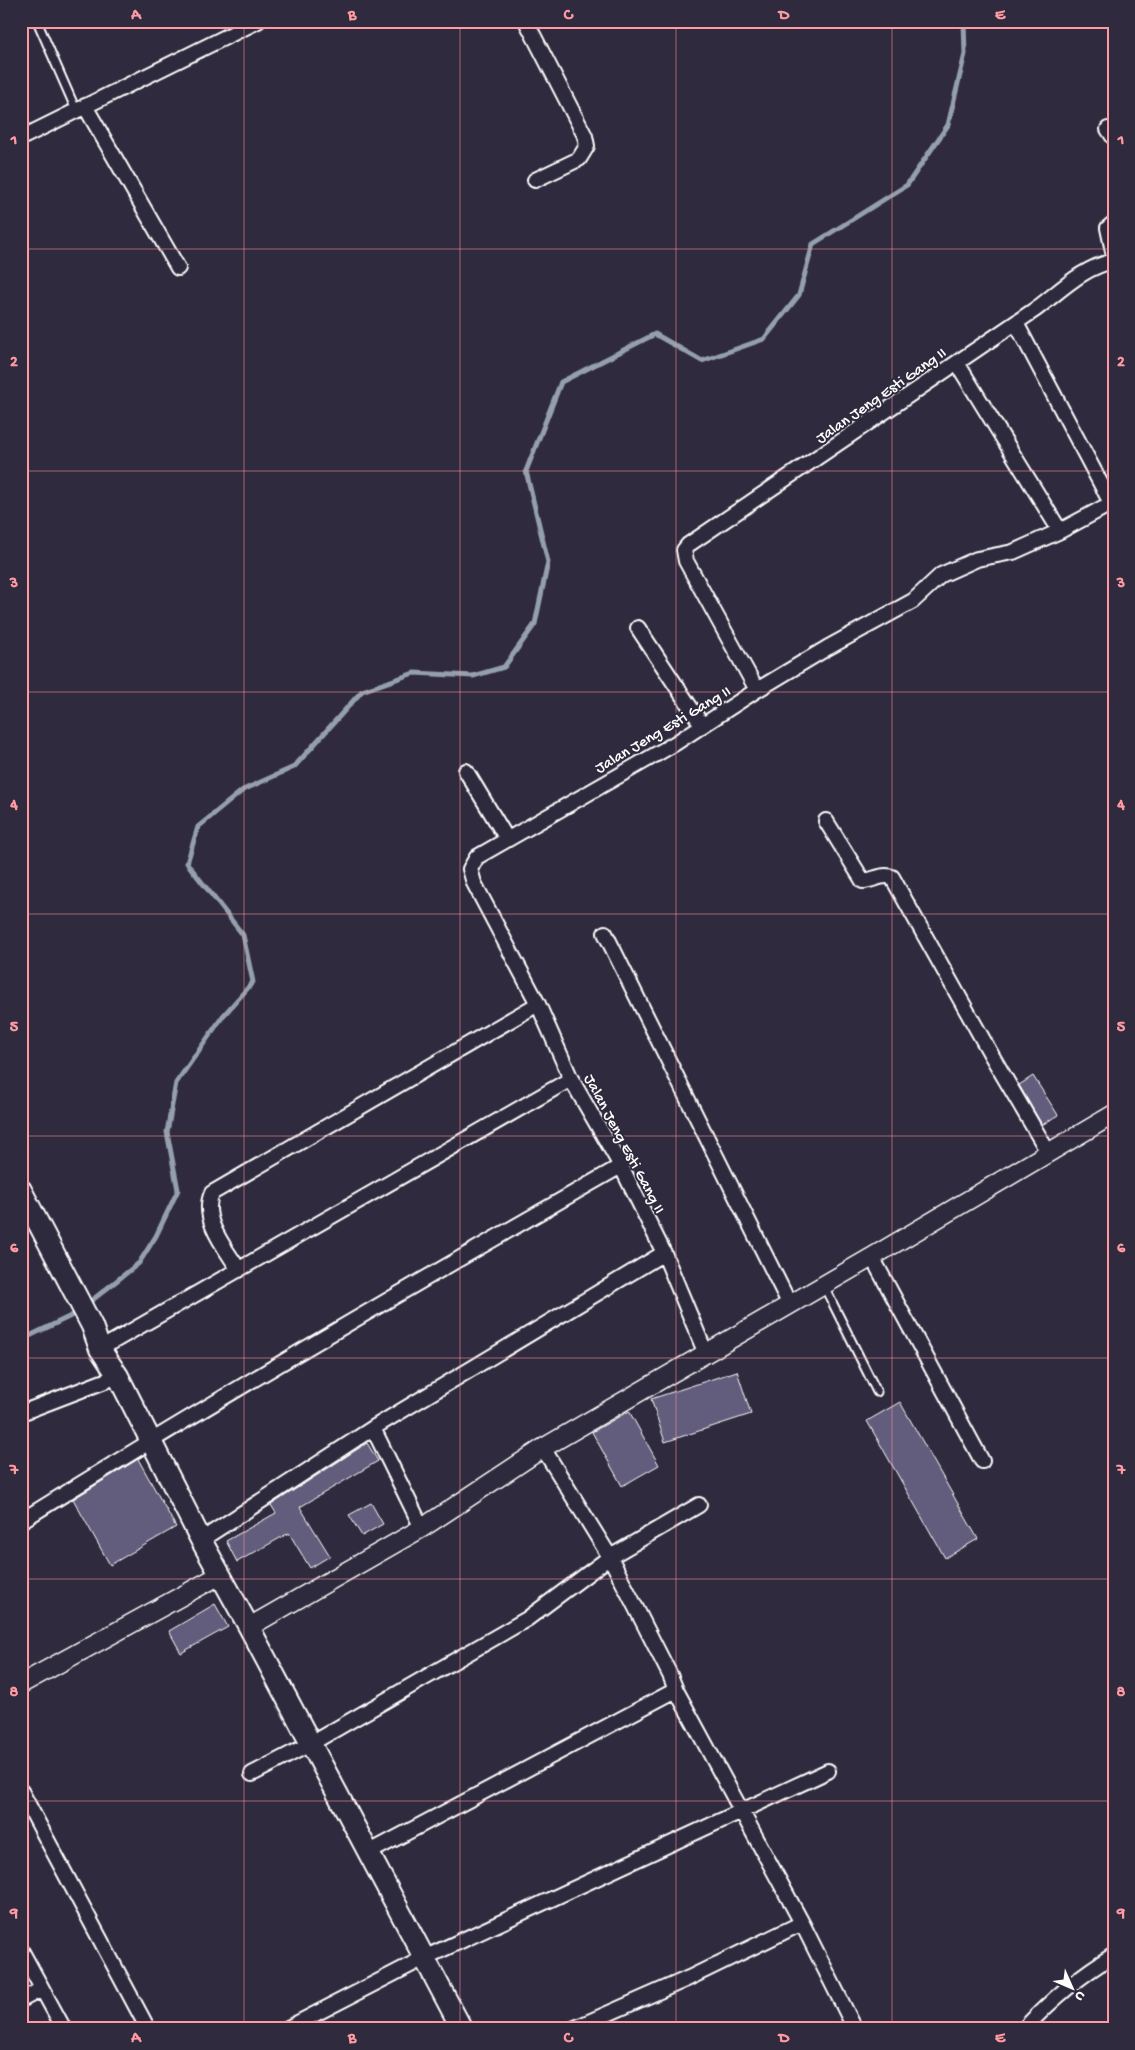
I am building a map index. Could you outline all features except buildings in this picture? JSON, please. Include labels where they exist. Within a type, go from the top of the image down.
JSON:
[{"type":"main road","points":[[21,1190],[92,1326],[100,1349],[118,1376],[201,1540],[462,2029]]},
{"type":"street","points":[[21,138],[258,21]]},
{"type":"street","points":[[526,21],[585,136],[587,146],[579,159],[535,180]]},
{"type":"street","points":[[80,108],[178,268]]},
{"type":"street","points":[[1114,224],[1108,228],[1114,256]]},
{"type":"street","name":"Jalan Jeng Esti Gang II","points":[[706,1354],[664,1253],[621,1166],[572,1079],[538,1004],[474,883],[470,869],[477,856],[674,744],[757,690],[690,570],[684,550],[693,541],[846,440],[1016,323],[1077,278],[1099,264],[1114,262]]},
{"type":"street","points":[[757,690],[827,648],[913,601],[941,575],[977,559],[1013,552],[1060,531],[1112,502],[1016,323]]},
{"type":"street","points":[[957,363],[1060,531]]},
{"type":"street","points":[[638,628],[702,725]]},
{"type":"street","points":[[466,771],[507,839]]},
{"type":"street","points":[[826,821],[863,881],[888,876],[892,877],[1048,1152]]},
{"type":"street","points":[[605,933],[790,1305]]},
{"type":"street","points":[[239,1270],[212,1224],[209,1201],[212,1193],[538,1004]]},
{"type":"street","points":[[100,1349],[572,1079]]},
{"type":"street","points":[[249,1627],[422,1528],[543,1448],[872,1258],[1114,1114]]},
{"type":"street","points":[[21,1521],[150,1441],[436,1271],[621,1166]]},
{"type":"street","points":[[201,1540],[373,1428],[664,1253]]},
{"type":"street","points":[[872,1258],[982,1461]]},
{"type":"street","points":[[21,1413],[118,1376]]},
{"type":"street","points":[[373,1428],[422,1528]]},
{"type":"street","points":[[543,1448],[610,1557],[676,1690],[802,1923],[856,2029]]},
{"type":"street","points":[[252,1774],[310,1744],[527,1619],[610,1557],[699,1505]]},
{"type":"street","points":[[21,1684],[220,1576]]},
{"type":"street","points":[[368,1853],[676,1690]]},
{"type":"street","points":[[286,2029],[424,1958],[828,1771]]},
{"type":"street","points":[[21,1791],[148,2029]]},
{"type":"street","points":[[573,2029],[689,1978],[802,1923]]},
{"type":"street","points":[[21,1950],[64,2029]]},
{"type":"street","points":[[1024,2029],[1083,1974],[1114,1955]]},
{"type":"street","points":[[21,2000],[42,1989]]},
{"type":"lane","points":[[37,21],[80,108]]},
{"type":"lane","points":[[824,1286],[877,1392]]},
{"type":"waterway","points":[[86,1305],[139,1263],[156,1236],[178,1190],[167,1132],[176,1083],[223,1016],[253,982],[243,935],[187,863],[198,827],[243,790],[294,767],[362,691],[414,673],[473,676],[504,667],[535,624],[548,562],[526,471],[561,382],[655,334],[702,361],[764,339],[799,295],[813,244],[907,185],[948,125],[965,54],[964,21]]},
{"type":"waterway","points":[[21,1340],[73,1315],[79,1310]]}]
